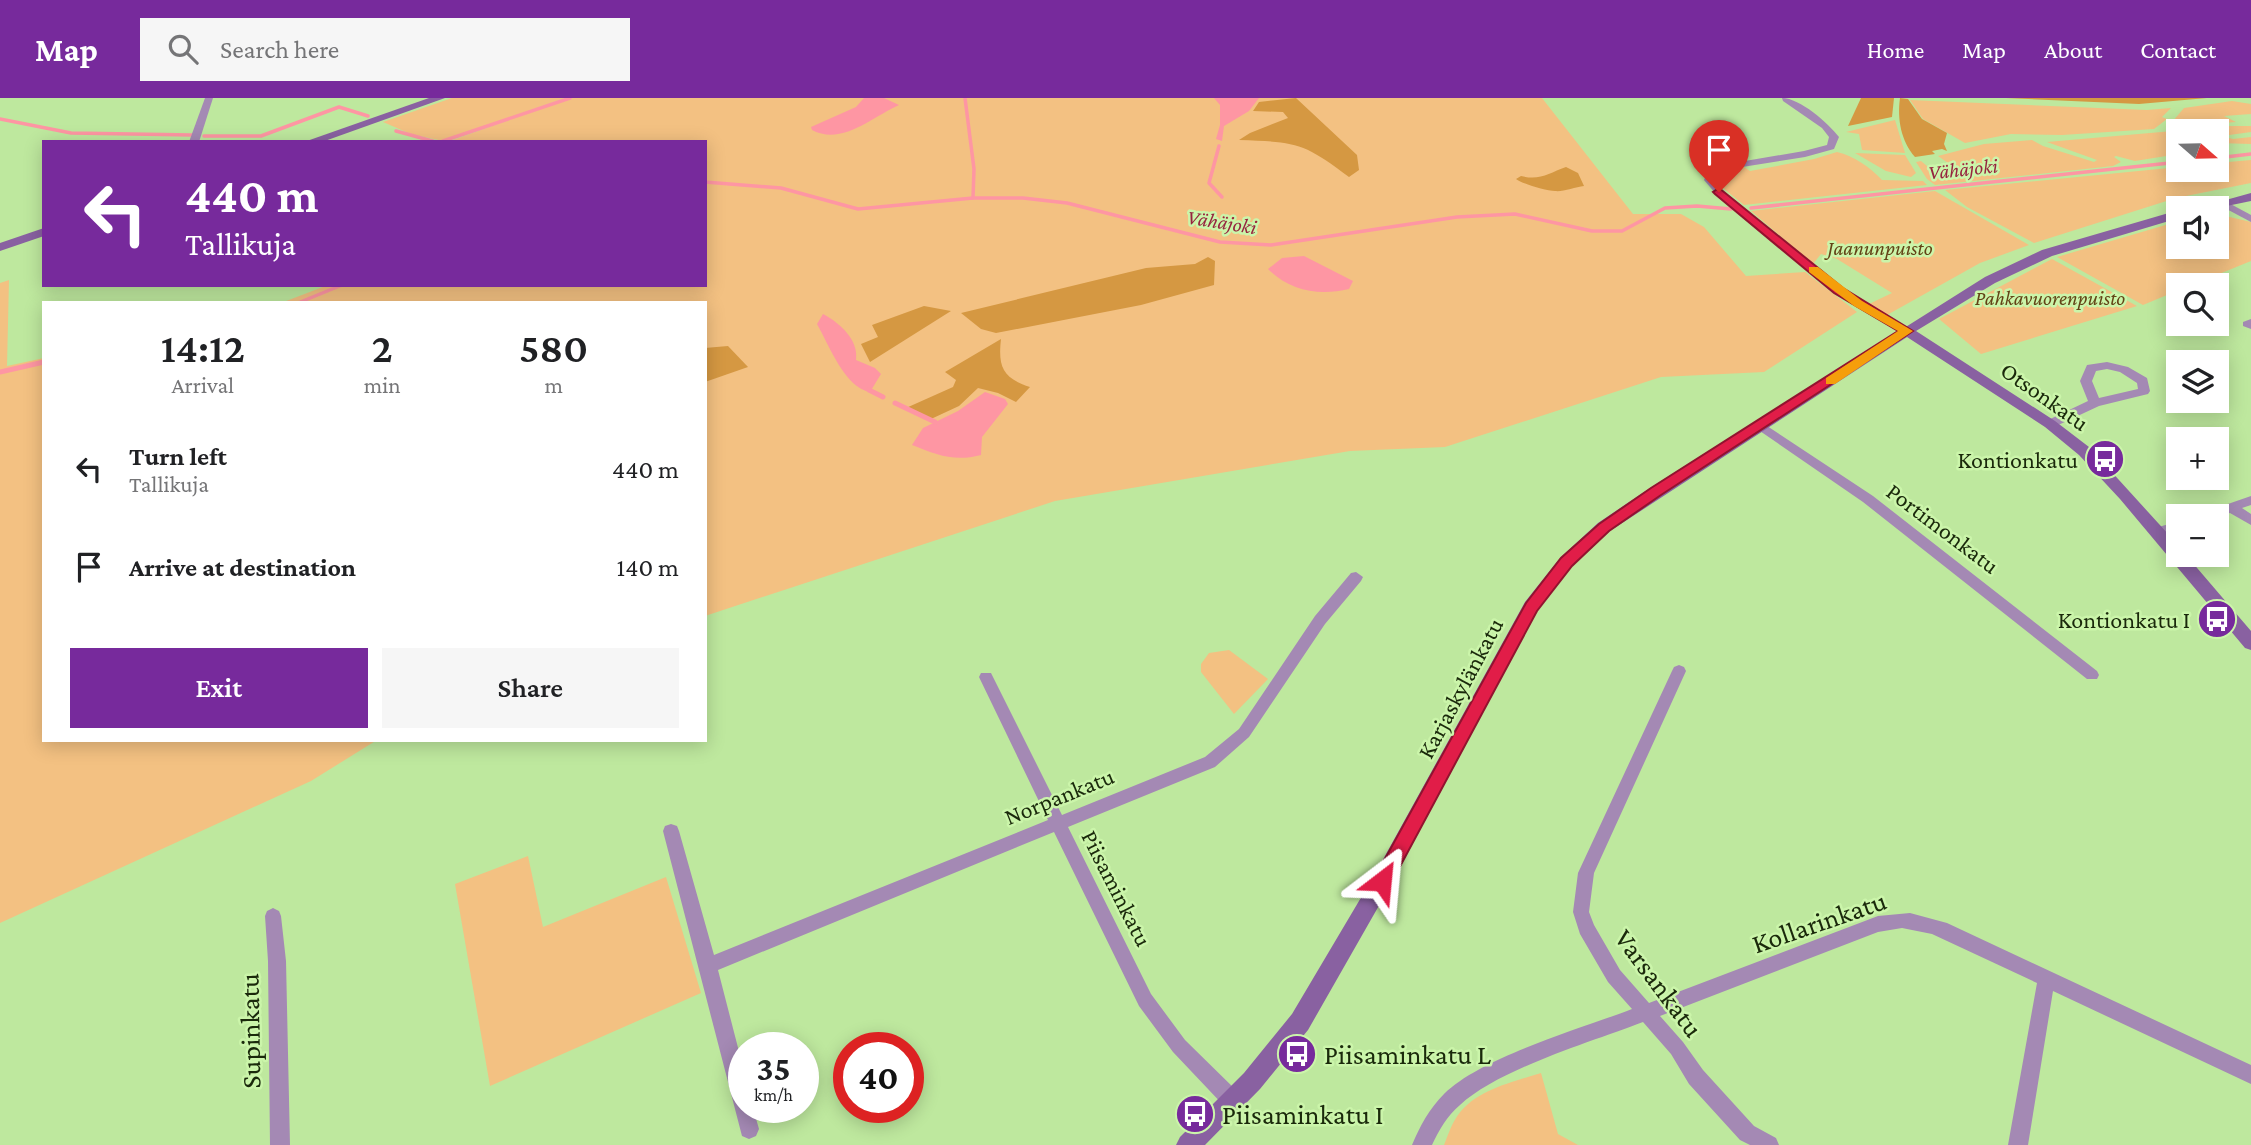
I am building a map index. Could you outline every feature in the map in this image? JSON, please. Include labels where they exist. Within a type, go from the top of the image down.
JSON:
[{"type":"street","points":[[195,140],[209,98]]},
{"type":"street","points":[[316,140],[440,98]]},
{"type":"street","points":[[1786,99],[1825,127],[1834,137],[1830,147],[1805,154],[1713,169],[1709,180],[1719,192],[1838,290],[1907,331]]},
{"type":"street","points":[[2229,202],[2251,197]]},
{"type":"street","points":[[2229,207],[2251,219]]},
{"type":"street","name":"Karjaskylänkatu","points":[[1188,1145],[1270,1061],[1312,1004],[1389,870],[1531,607],[1566,562],[1604,527],[1990,280],[2047,253],[2166,219]]},
{"type":"street","points":[[0,247],[42,233]]},
{"type":"street","name":"Otsonkatu","points":[[1907,331],[2050,424],[2096,462],[2251,643]]},
{"type":"street","points":[[2050,424],[2095,403],[2144,391],[2143,382],[2123,368],[2111,364],[2091,368],[2086,381],[2095,403]]},
{"type":"street","name":"Portimonkatu","points":[[1761,426],[1868,499],[2092,674]]},
{"type":"street","points":[[2229,509],[2251,500]]},
{"type":"street","points":[[2232,508],[2251,520]]},
{"type":"street","points":[[2157,532],[2166,530]]},
{"type":"street","name":"Norpankatu","points":[[708,966],[1210,762],[1244,733],[1320,620],[1356,577]]},
{"type":"street","name":"Varsankatu","points":[[1679,671],[1587,873],[1581,904],[1586,928],[1614,976],[1648,1013],[1696,1077],[1747,1133],[1769,1145]]},
{"type":"street","name":"Piisaminkatu","points":[[986,677],[1145,1000],[1179,1046],[1233,1101]]},
{"type":"street","points":[[671,831],[728,1045]]},
{"type":"street","name":"Supinkatu","points":[[273,916],[277,961],[280,1145]]},
{"type":"street","name":"Kollarinkatu","points":[[1422,1145],[1439,1112],[1466,1086],[1529,1057],[1897,919],[1932,926],[2251,1075]]},
{"type":"street","points":[[2018,1145],[2046,981]]},
{"type":"street","points":[[748,1123],[749,1129]]},
{"type":"green space","points":[[452,98],[565,98],[446,140],[411,134],[383,122]]},
{"type":"green space","points":[[571,98],[1542,98],[1633,214],[1681,214],[1704,227],[1746,276],[1805,272],[1857,312],[1764,372],[1661,377],[1445,447],[1350,451],[1055,501],[707,615],[707,301],[286,301],[323,287],[707,287],[707,140],[453,140]]},
{"type":"green space","points":[[1910,100],[2147,110],[2171,108],[2162,117],[2167,119],[2154,129],[2062,135],[2011,134],[1965,143],[1923,119]]},
{"type":"green space","points":[[2232,101],[2251,104],[2251,114],[2224,116],[2230,119],[2175,119],[2184,108]]},
{"type":"green space","points":[[1895,120],[1905,153],[1862,150],[1859,134],[1846,132]]},
{"type":"green space","points":[[2230,126],[2251,126],[2251,132],[2230,135]]},
{"type":"green space","points":[[2166,132],[2166,156],[2135,161],[2116,156],[2114,157],[2121,162],[2113,166],[1935,185],[1927,179],[1916,162],[1921,161],[1927,166],[1947,166],[1948,163],[1938,156],[1984,144],[2032,140],[2094,162],[2097,160],[2047,142]]},
{"type":"green space","points":[[2251,137],[2251,144],[2230,143],[2230,138]]},
{"type":"green space","points":[[1837,152],[1850,156],[1882,180],[1923,181],[1927,185],[1744,205],[1718,184],[1716,176],[1724,170],[1744,167],[1750,171]]},
{"type":"green space","points":[[1855,153],[1905,155],[1916,173],[1911,177],[1886,171]]},
{"type":"green space","points":[[2251,160],[2251,183],[2186,196],[2166,196],[2166,201],[2034,243],[1967,207],[1945,190],[2166,168],[2166,182],[2230,182],[2230,162]]},
{"type":"green space","name":"Jaanunpuisto","points":[[1935,191],[2029,245],[1980,263],[1887,315],[1869,304],[1892,293],[1837,259],[1821,254],[1813,264],[1751,211]]},
{"type":"green space","name":"Pahkavuorenpuisto","points":[[2229,217],[2251,222],[2251,261],[2222,273],[2166,273],[2166,295],[2143,305],[2057,257],[2166,225],[2166,259],[2229,259]]},
{"type":"green space","name":"Pahkavuorenpuisto","points":[[2052,259],[2137,306],[1981,354],[1939,319]]},
{"type":"green space","points":[[9,280],[7,366],[42,358],[42,742],[374,742],[311,781],[0,923],[0,283]]},
{"type":"green space","points":[[1229,650],[1268,679],[1234,714],[1201,672],[1201,664],[1209,653]]},
{"type":"green space","points":[[528,856],[543,927],[666,877],[701,993],[490,1086],[455,884]]},
{"type":"green space","points":[[1541,1073],[1558,1134],[1578,1145],[1444,1145],[1456,1118],[1475,1099],[1496,1088]]},
{"type":"shaded area","points":[[864,98],[884,98],[899,105],[846,132],[834,135],[812,130],[811,127],[856,107]]},
{"type":"shaded area","points":[[1214,98],[1259,98],[1249,111],[1224,126],[1222,141],[1216,139],[1220,125],[1220,105]]},
{"type":"shaded area","points":[[1296,98],[1357,155],[1359,170],[1349,177],[1309,150],[1298,146],[1239,140],[1288,118],[1283,112],[1253,111],[1259,102]]},
{"type":"shaded area","points":[[1861,98],[1894,98],[1892,117],[1848,126]]},
{"type":"shaded area","points":[[1900,98],[1908,99],[1922,119],[1947,133],[1944,144],[1947,151],[1942,149],[1932,151],[1935,154],[1915,157],[1906,144],[1901,129]]},
{"type":"shaded area","points":[[2006,98],[2207,98],[2139,104]]},
{"type":"shaded area","points":[[1566,167],[1578,173],[1584,186],[1551,191],[1516,179],[1521,176],[1539,177]]},
{"type":"shaded area","points":[[1304,256],[1353,281],[1349,289],[1327,292],[1306,290],[1295,287],[1268,269],[1282,258]]},
{"type":"shaded area","points":[[1208,257],[1215,261],[1214,285],[1141,305],[996,333],[981,329],[961,313],[1146,268],[1195,264]]},
{"type":"shaded area","points":[[924,306],[951,311],[870,362],[861,344],[878,337],[872,325]]},
{"type":"shaded area","points":[[823,314],[847,333],[855,346],[856,360],[875,368],[881,374],[870,392],[861,389],[845,374],[817,324]]},
{"type":"shaded area","points":[[1001,339],[1000,357],[1004,370],[1013,380],[1030,387],[1016,402],[998,393],[978,388],[959,406],[931,419],[906,408],[953,387],[956,380],[945,372]]},
{"type":"shaded area","points":[[728,346],[748,367],[707,381],[707,348]]},
{"type":"shaded area","points":[[985,392],[1005,399],[1008,404],[982,437],[981,455],[962,458],[946,456],[912,445],[923,428],[958,411]]},
{"type":"waterway","points":[[446,140],[570,98]]},
{"type":"waterway","points":[[965,98],[974,169],[973,198]]},
{"type":"waterway","name":"Vähäjoki","points":[[204,136],[261,136],[339,107],[368,116]]},
{"type":"waterway","name":"Vähäjoki","points":[[0,119],[71,133],[192,135]]},
{"type":"waterway","name":"Vähäjoki","points":[[396,131],[429,140]]},
{"type":"waterway","points":[[1219,146],[1209,183],[1222,197]]},
{"type":"waterway","name":"Vähäjoki","points":[[2230,156],[2251,154]]},
{"type":"waterway","name":"Vähäjoki","points":[[1751,208],[2166,163]]},
{"type":"waterway","name":"Vähäjoki","points":[[707,182],[781,188],[858,209],[973,198]]},
{"type":"waterway","name":"Vähäjoki","points":[[973,198],[1023,198],[1067,203],[1220,242],[1271,245],[1457,217],[1515,214],[1592,231],[1622,231],[1665,208],[1697,206],[1731,209]]},
{"type":"waterway","points":[[303,301],[337,287]]},
{"type":"waterway","points":[[0,372],[42,362]]},
{"type":"waterway","points":[[869,390],[883,397]]},
{"type":"waterway","points":[[895,403],[935,422]]},
{"type":"slow traffic","points":[[1813,270],[1858,303],[1907,331],[1831,381]]},
{"type":"place","name":"Kontionkatu","points":[[2105,459]]},
{"type":"place","name":"Kontionkatu I","points":[[2217,619]]},
{"type":"place","name":"Piisaminkatu L","points":[[1297,1054]]},
{"type":"place","name":"Piisaminkatu I","points":[[1195,1114]]},
{"type":"route","points":[[1382,881],[1531,607],[1566,562],[1604,527],[1907,331],[1838,290],[1719,192]]}]
